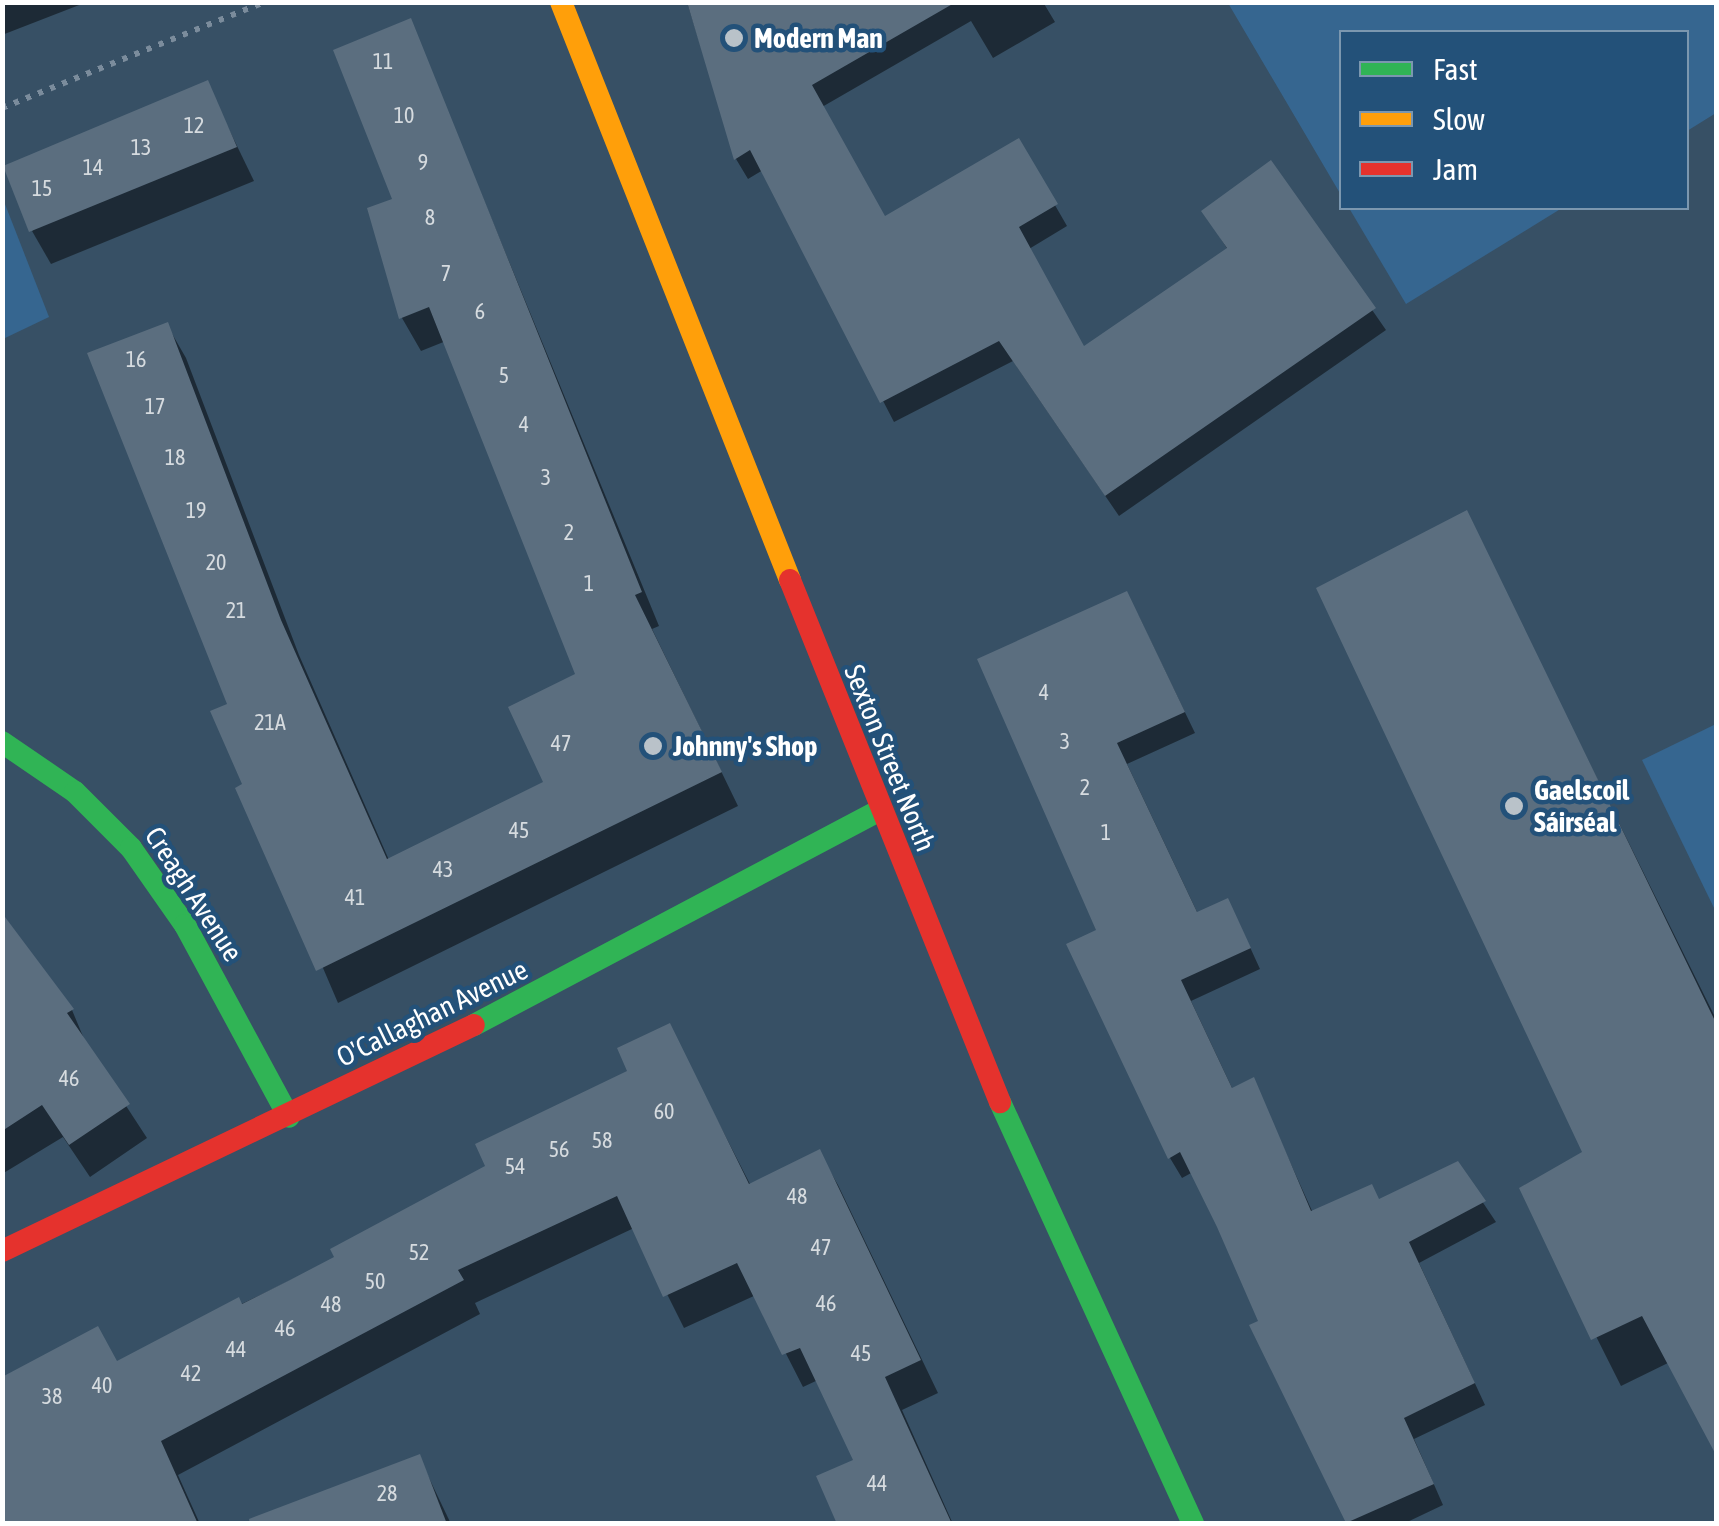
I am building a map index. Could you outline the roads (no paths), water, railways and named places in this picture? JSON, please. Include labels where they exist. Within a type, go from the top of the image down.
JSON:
[{"type":"main road","name":"Sexton Street North","points":[[561,2],[982,1064],[1193,1524]]},
{"type":"main road","name":"Creagh Avenue","points":[[2,742],[74,792],[131,848],[185,926],[289,1118]]},
{"type":"main road","name":"O'Callaghan Avenue","points":[[2,1251],[289,1118],[544,992],[879,811]]},
{"type":"place","name":"Modern Man","points":[[734,38]]},
{"type":"place","name":"Johnny's Shop","points":[[653,746]]},
{"type":"place","name":"Gaelscoil Sáirséal","points":[[1514,806]]}]
